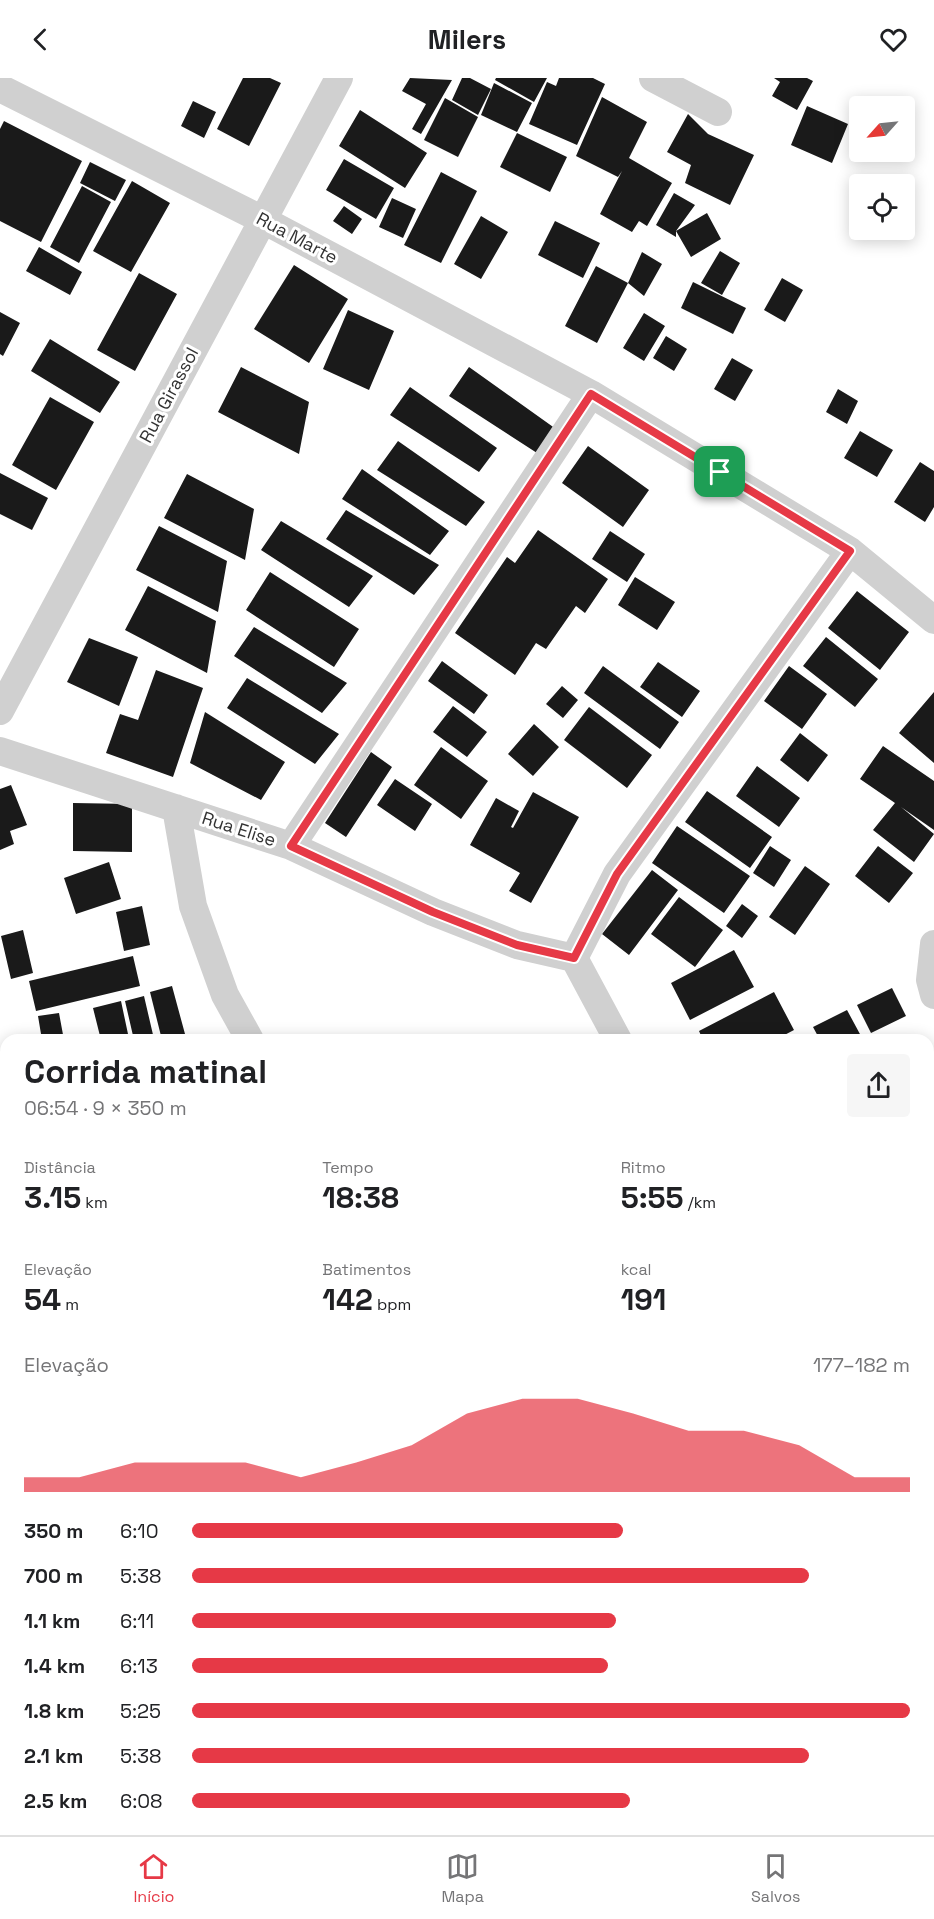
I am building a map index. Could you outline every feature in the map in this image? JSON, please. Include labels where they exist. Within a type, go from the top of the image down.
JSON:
[{"type":"street","name":"Rua Girassol","points":[[0,711],[339,78]]},
{"type":"street","points":[[653,78],[718,112]]},
{"type":"street","name":"Rua Marte","points":[[0,88],[263,220],[591,394],[850,551],[934,620]]},
{"type":"street","points":[[291,846],[591,394]]},
{"type":"street","points":[[615,1034],[574,958],[617,874],[850,551]]},
{"type":"street","name":"Rua Elise","points":[[0,751],[291,846],[433,912],[517,945],[574,958]]},
{"type":"street","points":[[176,808],[193,906],[225,995],[247,1034]]},
{"type":"street","points":[[934,944],[930,980],[934,995]]},
{"type":"building","points":[[243,78],[270,78],[281,83],[249,146],[217,129]]},
{"type":"building","points":[[410,78],[452,80],[421,134],[412,129],[426,104],[402,91]]},
{"type":"building","points":[[462,78],[470,78],[491,89],[478,115],[452,100]]},
{"type":"building","points":[[496,78],[547,78],[534,102],[495,80]]},
{"type":"building","points":[[559,78],[593,78],[605,84],[577,145],[529,124],[547,82],[556,86]]},
{"type":"building","points":[[774,78],[807,78],[813,81],[797,110],[772,96],[780,82]]},
{"type":"building","points":[[494,83],[532,103],[517,132],[481,115]]},
{"type":"building","points":[[602,97],[647,122],[629,158],[672,183],[647,226],[639,221],[632,232],[600,214],[622,171],[618,177],[576,156]]},
{"type":"building","points":[[445,98],[478,117],[458,157],[424,140]]},
{"type":"building","points":[[193,101],[216,112],[204,138],[181,126]]},
{"type":"building","points":[[807,106],[848,124],[832,163],[791,145]]},
{"type":"building","points":[[360,110],[427,153],[405,188],[339,146]]},
{"type":"building","points":[[688,114],[708,134],[754,155],[730,205],[685,183],[691,165],[667,152]]},
{"type":"building","points":[[4,121],[82,161],[41,242],[0,221],[0,129]]},
{"type":"building","points":[[517,133],[567,157],[550,192],[500,167]]},
{"type":"building","points":[[344,159],[394,188],[376,219],[326,190]]},
{"type":"building","points":[[90,162],[126,180],[115,201],[80,183]]},
{"type":"building","points":[[441,172],[477,191],[441,263],[404,245]]},
{"type":"building","points":[[132,181],[170,203],[131,272],[93,251]]},
{"type":"building","points":[[82,186],[111,202],[79,263],[50,247]]},
{"type":"building","points":[[674,193],[695,205],[676,231],[676,237],[656,225]]},
{"type":"building","points":[[392,198],[416,209],[403,238],[379,227]]},
{"type":"building","points":[[344,206],[362,219],[352,234],[333,221]]},
{"type":"building","points":[[707,213],[721,239],[691,257],[676,231]]},
{"type":"building","points":[[481,216],[508,232],[481,279],[454,264]]},
{"type":"building","points":[[555,221],[600,243],[583,278],[538,255]]},
{"type":"building","points":[[39,247],[82,272],[70,295],[26,271]]},
{"type":"building","points":[[720,251],[740,263],[722,295],[701,283]]},
{"type":"building","points":[[642,252],[662,264],[644,296],[628,283]]},
{"type":"building","points":[[294,265],[348,299],[309,363],[254,329]]},
{"type":"building","points":[[596,266],[628,283],[597,343],[565,326]]},
{"type":"building","points":[[139,273],[177,294],[135,371],[97,350]]},
{"type":"building","points":[[782,278],[803,290],[785,322],[764,310]]},
{"type":"building","points":[[693,282],[746,308],[733,334],[681,308]]},
{"type":"building","points":[[348,310],[394,331],[369,390],[323,369]]},
{"type":"building","points":[[0,312],[20,323],[3,356],[0,354]]},
{"type":"building","points":[[644,313],[665,326],[644,361],[623,348]]},
{"type":"building","points":[[666,336],[687,349],[674,371],[653,358]]},
{"type":"building","points":[[50,339],[120,382],[100,413],[31,371]]},
{"type":"building","points":[[732,358],[753,370],[735,401],[714,389]]},
{"type":"building","points":[[241,367],[309,402],[299,454],[218,412]]},
{"type":"building","points":[[469,367],[556,429],[537,453],[449,396]]},
{"type":"building","points":[[410,387],[497,448],[479,472],[390,415]]},
{"type":"building","points":[[838,389],[858,401],[847,424],[826,412]]},
{"type":"building","points":[[50,397],[94,422],[56,490],[12,465]]},
{"type":"building","points":[[860,431],[893,450],[877,477],[844,458]]},
{"type":"building","points":[[398,441],[485,502],[466,526],[377,470]]},
{"type":"building","points":[[588,446],[649,490],[623,527],[562,483]]},
{"type":"building","points":[[920,462],[934,471],[934,507],[925,522],[894,502]]},
{"type":"building","points":[[362,469],[449,531],[430,555],[342,499]]},
{"type":"building","points":[[0,473],[48,498],[32,530],[0,514]]},
{"type":"building","points":[[187,474],[254,509],[245,560],[164,518]]},
{"type":"building","points":[[346,510],[439,565],[414,595],[326,539]]},
{"type":"building","points":[[281,521],[373,576],[349,607],[261,550]]},
{"type":"building","points":[[159,526],[227,561],[218,612],[136,570]]},
{"type":"building","points":[[538,530],[608,579],[585,613],[576,606],[546,649],[536,643],[515,675],[455,633],[507,557],[515,563]]},
{"type":"building","points":[[610,531],[645,554],[627,582],[592,559]]},
{"type":"building","points":[[270,572],[359,629],[334,667],[246,610]]},
{"type":"building","points":[[635,577],[675,602],[657,630],[618,605]]},
{"type":"building","points":[[148,586],[216,621],[207,673],[125,630]]},
{"type":"building","points":[[857,591],[909,632],[880,670],[828,628]]},
{"type":"building","points":[[254,627],[347,683],[322,713],[234,656]]},
{"type":"building","points":[[826,637],[878,679],[855,707],[803,666]]},
{"type":"building","points":[[89,638],[138,657],[119,706],[67,682]]},
{"type":"building","points":[[442,661],[488,695],[474,714],[428,681]]},
{"type":"building","points":[[658,662],[700,691],[682,717],[640,687]]},
{"type":"building","points":[[603,666],[679,722],[660,749],[584,693]]},
{"type":"building","points":[[789,666],[827,694],[802,729],[764,701]]},
{"type":"building","points":[[156,670],[203,688],[173,777],[106,753],[120,714],[138,720]]},
{"type":"building","points":[[247,678],[339,734],[315,764],[227,708]]},
{"type":"building","points":[[562,686],[578,700],[563,718],[546,704]]},
{"type":"building","points":[[934,692],[934,763],[899,733]]},
{"type":"building","points":[[453,706],[487,732],[467,757],[433,732]]},
{"type":"building","points":[[589,707],[652,755],[627,788],[564,740]]},
{"type":"building","points":[[205,712],[285,762],[261,800],[190,763]]},
{"type":"building","points":[[534,724],[559,747],[533,776],[508,754]]},
{"type":"building","points":[[800,733],[828,755],[808,782],[780,760]]},
{"type":"building","points":[[883,746],[934,781],[934,830],[901,807],[934,834],[914,862],[873,830],[895,803],[860,779]]},
{"type":"building","points":[[441,747],[488,781],[461,819],[414,785]]},
{"type":"building","points":[[371,752],[392,767],[346,837],[325,823]]},
{"type":"building","points":[[757,766],[800,798],[779,827],[736,796]]},
{"type":"building","points":[[395,779],[432,804],[415,831],[377,805]]},
{"type":"building","points":[[11,785],[27,825],[10,831],[14,844],[0,850],[0,789]]},
{"type":"building","points":[[707,791],[772,837],[750,868],[685,822]]},
{"type":"building","points":[[533,792],[579,817],[531,903],[509,891],[520,873],[470,845],[496,798],[519,811],[511,827],[513,828]]},
{"type":"building","points":[[73,803],[132,804],[132,852],[73,851]]},
{"type":"building","points":[[677,826],[750,876],[724,913],[652,863]]},
{"type":"building","points":[[770,846],[791,860],[774,887],[753,873]]},
{"type":"building","points":[[878,846],[913,873],[889,903],[855,876]]},
{"type":"building","points":[[109,862],[121,899],[76,914],[64,878]]},
{"type":"building","points":[[805,866],[830,884],[795,935],[769,917]]},
{"type":"building","points":[[652,870],[678,890],[629,955],[602,934]]},
{"type":"building","points":[[679,897],[723,930],[695,967],[651,934]]},
{"type":"building","points":[[742,904],[758,916],[742,938],[726,926]]},
{"type":"building","points":[[142,906],[150,945],[124,951],[116,912]]},
{"type":"building","points":[[23,930],[33,973],[11,979],[1,936]]},
{"type":"building","points":[[734,950],[754,987],[690,1020],[671,983]]},
{"type":"building","points":[[133,956],[140,986],[36,1011],[29,981]]},
{"type":"building","points":[[172,986],[185,1034],[160,1034],[150,992]]},
{"type":"building","points":[[892,988],[906,1016],[871,1033],[857,1005]]},
{"type":"building","points":[[774,992],[794,1030],[786,1034],[700,1034],[699,1031]]},
{"type":"building","points":[[144,996],[153,1034],[133,1034],[125,1001]]},
{"type":"building","points":[[121,1001],[128,1034],[100,1034],[93,1008]]},
{"type":"building","points":[[847,1010],[860,1034],[817,1034],[813,1027]]},
{"type":"building","points":[[59,1013],[63,1034],[41,1034],[38,1016]]},
{"type":"route","points":[[591,394],[720,472],[850,551],[617,874],[574,958],[517,945],[433,912],[291,846],[591,394]]}]
